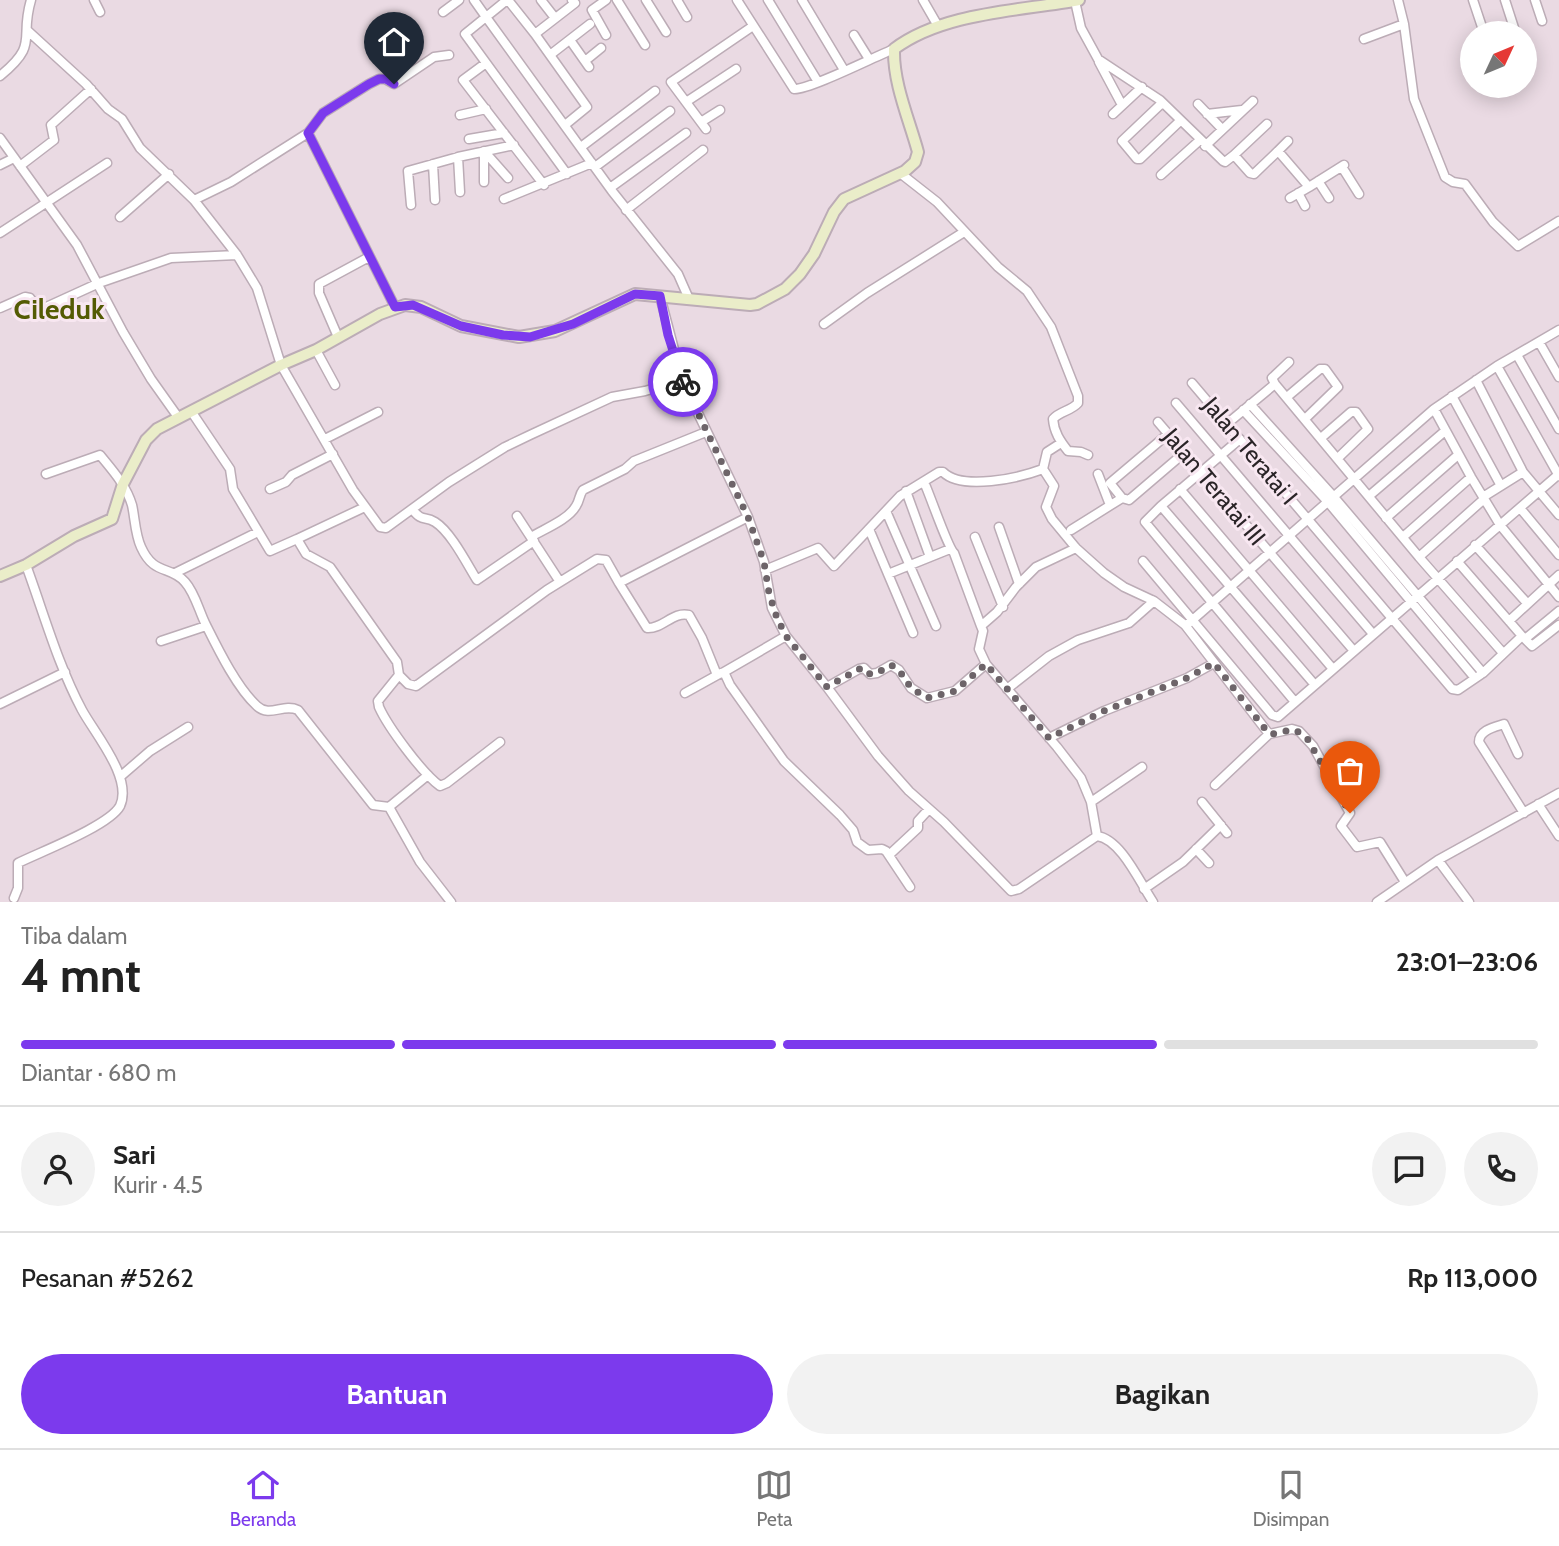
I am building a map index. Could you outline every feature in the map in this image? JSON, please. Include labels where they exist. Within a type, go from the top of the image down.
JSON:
[{"type":"street","points":[[0,76],[22,54],[32,0]]},
{"type":"street","points":[[94,0],[100,12]]},
{"type":"street","points":[[443,12],[459,0]]},
{"type":"street","points":[[474,0],[626,210],[678,274],[689,299]]},
{"type":"street","points":[[565,125],[587,107],[508,0],[465,34],[567,174]]},
{"type":"street","points":[[541,0],[555,18]]},
{"type":"street","points":[[535,34],[575,3],[572,0]]},
{"type":"street","points":[[617,0],[645,45]]},
{"type":"street","points":[[646,0],[666,32]]},
{"type":"street","points":[[677,0],[687,17]]},
{"type":"street","points":[[737,0],[790,86],[797,89],[894,49],[916,35],[938,26],[982,15],[1077,0],[1082,29],[1122,105]]},
{"type":"street","points":[[768,0],[818,82]]},
{"type":"street","points":[[802,0],[844,70]]},
{"type":"street","points":[[923,0],[938,26]]},
{"type":"street","points":[[1398,0],[1414,99],[1445,177],[1465,184],[1493,222],[1518,246],[1559,221]]},
{"type":"street","points":[[1473,0],[1480,21]]},
{"type":"street","points":[[1505,0],[1512,21]]},
{"type":"street","points":[[1535,0],[1542,21]]},
{"type":"street","points":[[603,1],[592,10],[606,35]]},
{"type":"street","points":[[550,55],[590,24]]},
{"type":"street","points":[[1364,39],[1404,24]]},
{"type":"street","points":[[720,110],[703,126],[671,82],[753,26]]},
{"type":"street","points":[[28,31],[122,120],[140,149],[194,200],[237,255],[257,288],[281,365],[365,507],[380,527],[386,528],[449,482],[530,435],[612,397],[682,380]]},
{"type":"street","points":[[854,36],[869,59]]},
{"type":"street","points":[[570,40],[587,64],[601,48]]},
{"type":"street","points":[[0,576],[111,519],[123,484],[149,436],[177,417],[316,350],[395,307],[413,305],[461,326],[503,335],[530,337],[573,324],[635,294],[750,305],[775,295],[800,274],[844,199],[912,165],[918,152],[897,81],[893,63],[894,49]]},
{"type":"street","points":[[194,200],[239,177],[308,133],[323,113],[369,84],[386,79],[394,84],[430,60],[450,55]]},
{"type":"street","points":[[1098,59],[1163,103],[1225,162],[1267,124]]},
{"type":"street","points":[[486,64],[463,80],[544,185]]},
{"type":"street","points":[[686,102],[736,69]]},
{"type":"street","points":[[1113,114],[1142,87]]},
{"type":"street","points":[[20,166],[54,140],[51,125],[91,89]]},
{"type":"street","points":[[580,146],[655,90]]},
{"type":"street","points":[[1161,175],[1222,129],[1253,101]]},
{"type":"street","points":[[1163,103],[1122,141],[1137,159],[1180,121]]},
{"type":"street","points":[[1198,104],[1222,129]]},
{"type":"street","points":[[460,114],[486,109]]},
{"type":"street","points":[[1207,114],[1242,110]]},
{"type":"street","points":[[504,199],[593,165],[670,111]]},
{"type":"street","points":[[610,188],[686,132]]},
{"type":"street","points":[[308,133],[395,307]]},
{"type":"street","points":[[469,139],[505,133]]},
{"type":"street","points":[[0,138],[77,245],[123,331],[177,417]]},
{"type":"street","points":[[1234,155],[1254,174],[1288,141]]},
{"type":"street","points":[[411,205],[408,172],[458,157],[514,145]]},
{"type":"street","points":[[626,210],[703,150]]},
{"type":"street","points":[[484,151],[508,178]]},
{"type":"street","points":[[484,151],[484,182]]},
{"type":"street","points":[[1278,151],[1309,187]]},
{"type":"street","points":[[458,157],[460,192]]},
{"type":"street","points":[[0,164],[14,158]]},
{"type":"street","points":[[0,233],[107,163]]},
{"type":"street","points":[[433,164],[435,200]]},
{"type":"street","points":[[484,168],[496,165]]},
{"type":"street","points":[[1305,206],[1294,196],[1343,166],[1359,194]]},
{"type":"street","points":[[900,173],[937,202],[1003,271],[1022,285],[1051,327],[1078,396],[1078,403],[1073,408],[1053,419],[1061,443],[1070,452],[1088,455]]},
{"type":"street","points":[[120,216],[169,174]]},
{"type":"street","points":[[1318,181],[1329,198]]},
{"type":"street","points":[[824,324],[867,293],[964,232]]},
{"type":"street","points":[[0,308],[25,297],[30,298],[38,309],[42,309],[99,283],[171,258],[237,255]]},
{"type":"street","points":[[338,337],[319,293],[320,284],[369,257]]},
{"type":"street","points":[[660,296],[682,380],[748,517],[765,570],[772,608],[786,636],[877,756],[909,791],[1012,891],[1019,889],[1097,836],[1114,844],[1153,902]]},
{"type":"street","points":[[1185,625],[1434,409],[1497,366],[1559,330]]},
{"type":"street","points":[[1539,342],[1559,377]]},
{"type":"street","points":[[316,350],[335,384]]},
{"type":"street","points":[[1517,355],[1559,429]]},
{"type":"street","points":[[1289,362],[1272,378],[1275,384],[1503,653]]},
{"type":"street","points":[[1143,561],[1272,715],[1280,716],[1559,475],[1497,366]]},
{"type":"street","points":[[1287,397],[1320,369],[1325,369],[1338,387],[1306,418]]},
{"type":"street","points":[[1476,380],[1523,472],[1559,515]]},
{"type":"street","name":"Jalan Teratai I","points":[[1192,383],[1452,689],[1458,690],[1474,677]]},
{"type":"street","points":[[1228,424],[1275,384]]},
{"type":"street","points":[[1452,396],[1500,484]]},
{"type":"street","points":[[1176,404],[1373,634]]},
{"type":"street","points":[[1246,407],[1331,499],[1414,598],[1483,673]]},
{"type":"street","points":[[1434,409],[1500,525],[1559,597]]},
{"type":"street","points":[[191,411],[230,468],[233,489],[272,552],[365,507]]},
{"type":"street","points":[[325,439],[378,412]]},
{"type":"street","points":[[1321,438],[1351,412],[1356,412],[1368,429],[1338,458]]},
{"type":"street","name":"Jalan Teratai III","points":[[1158,422],[1354,651]]},
{"type":"street","points":[[1370,496],[1446,431]]},
{"type":"street","points":[[412,509],[419,517],[432,520],[445,532],[477,580],[570,513],[583,490],[625,469],[634,461],[706,432]]},
{"type":"street","points":[[1106,485],[1168,435]]},
{"type":"street","points":[[1240,439],[1145,522],[1295,702]]},
{"type":"street","points":[[1061,443],[1047,452],[1043,469],[1054,486],[1047,510],[1076,548],[1104,573],[1124,587],[1154,601],[1185,625],[1269,734]]},
{"type":"street","points":[[270,489],[282,485],[292,475],[333,453]]},
{"type":"street","points":[[1098,474],[1106,485],[1122,498],[1129,500],[1184,453]]},
{"type":"street","points":[[1387,517],[1458,455]]},
{"type":"street","points":[[46,474],[100,456],[123,484],[131,502],[142,548],[163,572],[175,573],[258,532]]},
{"type":"street","points":[[765,570],[818,548],[834,566],[906,491],[941,472],[954,480],[1002,481],[1043,469]]},
{"type":"street","points":[[1419,557],[1500,484],[1523,472]]},
{"type":"street","points":[[1403,537],[1471,478]]},
{"type":"street","points":[[924,482],[983,631],[979,649],[986,664],[1080,778],[1091,802],[1097,836]]},
{"type":"street","points":[[1106,485],[1110,505]]},
{"type":"street","points":[[1180,489],[1333,669]]},
{"type":"street","points":[[906,491],[930,557]]},
{"type":"street","points":[[1071,530],[1122,498]]},
{"type":"street","points":[[1161,506],[1315,685]]},
{"type":"street","points":[[1520,508],[1559,555]]},
{"type":"street","points":[[886,511],[936,626]]},
{"type":"street","points":[[517,516],[560,582]]},
{"type":"street","points":[[619,583],[748,517]]},
{"type":"street","points":[[999,527],[1019,584]]},
{"type":"street","points":[[869,529],[913,633]]},
{"type":"street","points":[[975,537],[1003,607]]},
{"type":"street","points":[[297,539],[306,554],[330,566],[397,662],[399,675],[408,684],[416,686],[560,582],[595,560],[603,559],[647,628],[656,628],[680,614],[689,615],[720,674],[784,761],[853,830],[857,842],[864,849],[882,849],[889,855],[910,887]]},
{"type":"street","points":[[1475,545],[1527,603]]},
{"type":"street","points":[[981,626],[1003,607],[1019,584],[1036,567],[1076,548]]},
{"type":"street","points":[[888,574],[950,550]]},
{"type":"street","points":[[1457,561],[1526,640]]},
{"type":"street","points":[[14,898],[19,887],[18,863],[100,824],[119,806],[122,799],[121,776],[82,710],[65,672],[26,565]]},
{"type":"street","points":[[175,573],[190,589],[206,626],[233,672],[258,707],[271,712],[289,708],[298,710],[366,799],[373,804],[389,807],[421,862],[451,902]]},
{"type":"street","points":[[1509,621],[1559,575]]},
{"type":"street","points":[[1414,598],[1474,677],[1483,673],[1503,653],[1526,640],[1557,630]]},
{"type":"street","points":[[1007,690],[1063,648],[1129,623],[1154,601]]},
{"type":"street","points":[[1526,640],[1559,611]]},
{"type":"street","points":[[161,641],[206,626]]},
{"type":"street","points":[[685,693],[786,636]]},
{"type":"street","points":[[1049,738],[1104,711],[1187,678],[1214,663]]},
{"type":"street","points":[[827,687],[859,669],[864,668],[870,674],[891,665],[899,670],[911,688],[927,698],[955,691],[986,664]]},
{"type":"street","points":[[0,704],[65,672]]},
{"type":"street","points":[[399,675],[378,701],[379,707],[413,757],[437,784],[443,785],[500,743]]},
{"type":"street","points":[[1518,754],[1504,724],[1479,737],[1479,742],[1524,813]]},
{"type":"street","points":[[121,776],[150,751],[188,727]]},
{"type":"street","points":[[1215,785],[1269,734],[1292,729],[1299,731],[1307,738],[1350,813],[1341,826],[1357,847],[1380,842],[1405,882]]},
{"type":"street","points":[[1091,802],[1142,767]]},
{"type":"street","points":[[389,807],[428,775]]},
{"type":"street","points":[[1377,902],[1438,860],[1559,793]]},
{"type":"street","points":[[1202,802],[1227,833]]},
{"type":"street","points":[[1538,804],[1559,836]]},
{"type":"street","points":[[889,855],[918,828],[918,821],[929,809]]},
{"type":"street","points":[[1144,889],[1183,862],[1221,825]]},
{"type":"street","points":[[1196,849],[1209,863]]},
{"type":"street","points":[[1438,860],[1469,902]]},
{"type":"way so far","points":[[683,382],[748,517],[764,562],[772,608],[786,636],[827,687],[859,669],[864,668],[870,674],[891,665],[899,670],[911,688],[927,698],[955,691],[986,664],[1049,738],[1104,711],[1198,673],[1214,663],[1264,730],[1271,735],[1292,729],[1307,738],[1350,813]]},
{"type":"district","name":"Cileduk","points":[[59,309]]},
{"type":"route","points":[[394,84],[386,79],[379,79],[369,84],[323,113],[308,133],[395,307],[413,305],[461,326],[503,335],[530,337],[573,324],[635,294],[660,296],[668,335],[683,382]]}]
